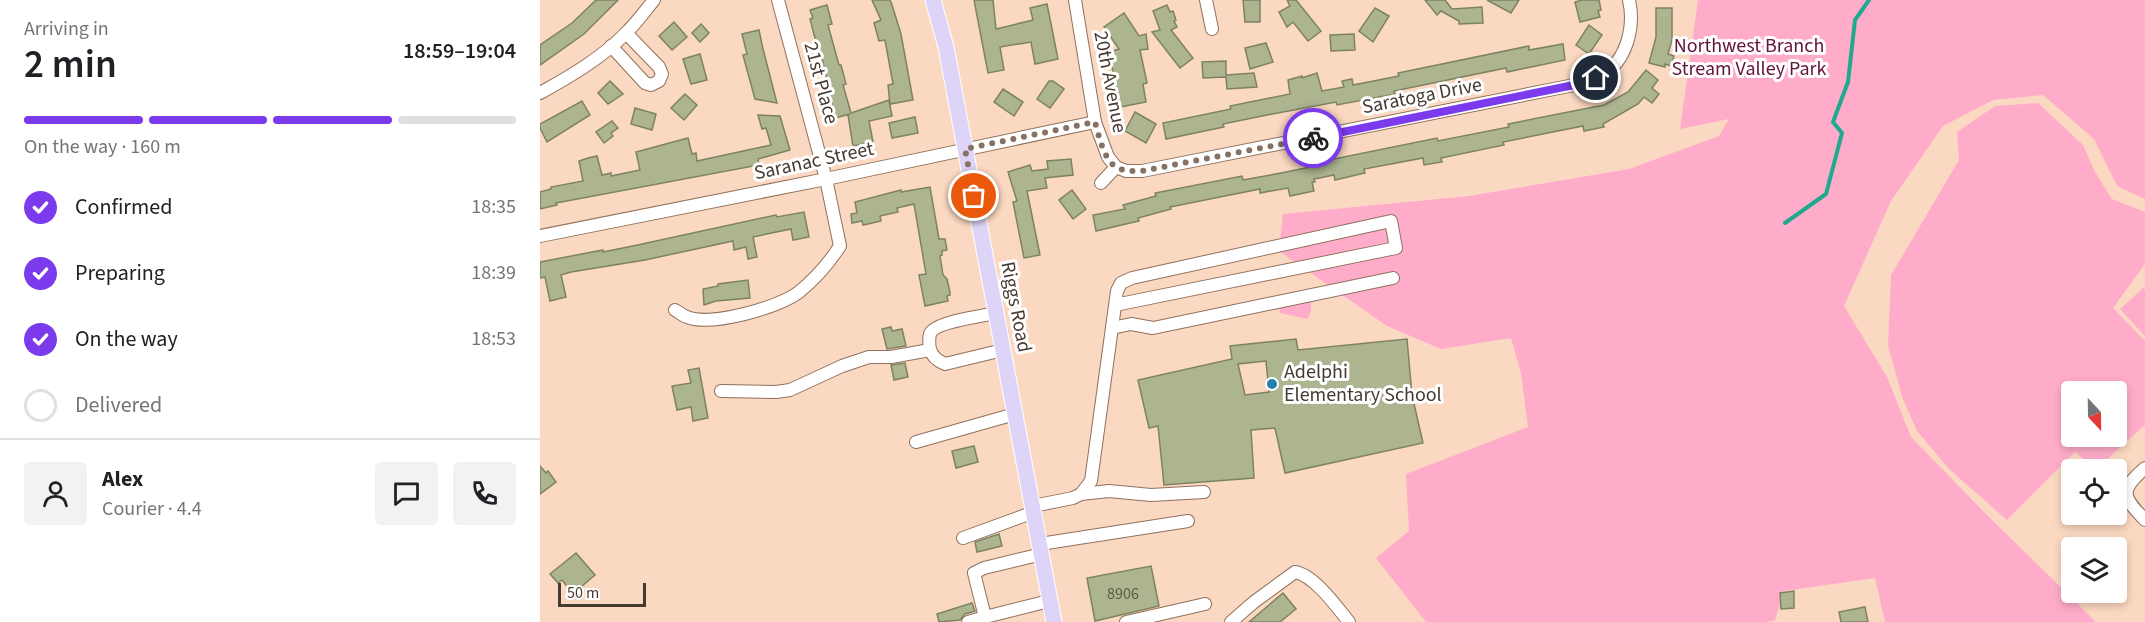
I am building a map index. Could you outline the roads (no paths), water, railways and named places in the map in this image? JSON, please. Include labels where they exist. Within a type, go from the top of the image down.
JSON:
[{"type":"main road","name":"Riggs Road","points":[[933,0],[946,47],[1054,622]]},
{"type":"street","points":[[540,93],[586,65],[611,46],[626,33],[654,0]]},
{"type":"street","name":"21st Place","points":[[675,310],[688,318],[710,320],[748,313],[778,304],[798,292],[817,275],[840,246],[826,179],[778,0]]},
{"type":"street","name":"20th Avenue","points":[[1076,0],[1095,122],[1108,157],[1116,167]]},
{"type":"street","points":[[1206,0],[1212,29]]},
{"type":"street","name":"Saratoga Drive","points":[[1116,167],[1126,171],[1142,171],[1596,78],[1615,64],[1625,46],[1631,25],[1629,0]]},
{"type":"street","points":[[611,46],[645,83],[651,85],[659,81],[662,74],[659,67],[626,33]]},
{"type":"street","name":"Saranac Street","points":[[540,236],[1095,122]]},
{"type":"street","points":[[1101,183],[1116,167]]},
{"type":"street","points":[[1082,494],[1091,481],[1115,305],[1117,291],[1121,283],[1132,278],[1391,221],[1396,248],[1115,305]]},
{"type":"street","points":[[1112,328],[1131,324],[1153,328],[1393,278]]},
{"type":"street","points":[[996,313],[934,328],[930,335],[930,350],[937,361],[945,364],[1003,350]]},
{"type":"street","points":[[721,391],[777,392],[790,390],[842,366],[869,357],[891,357],[930,350]]},
{"type":"street","points":[[915,442],[1015,414]]},
{"type":"street","points":[[2145,468],[2130,482],[2126,491],[2129,503],[2145,520]]},
{"type":"street","points":[[963,538],[1033,509],[1082,494],[1109,491],[1151,495],[1204,492]]},
{"type":"street","points":[[985,617],[975,573],[984,567],[1041,549],[1188,521]]},
{"type":"street","points":[[1231,622],[1295,572],[1302,573],[1324,592],[1349,622]]},
{"type":"street","points":[[968,622],[1049,601]]},
{"type":"street","points":[[1126,622],[1205,604]]},
{"type":"waterway","points":[[1785,223],[1826,194],[1842,133],[1833,122],[1848,82],[1855,20],[1869,0]]},
{"type":"place","name":"Adelphi Elementary School","points":[[1272,384]]},
{"type":"park label","name":"Northwest Branch Stream Valley Park","points":[[1749,58]]}]
